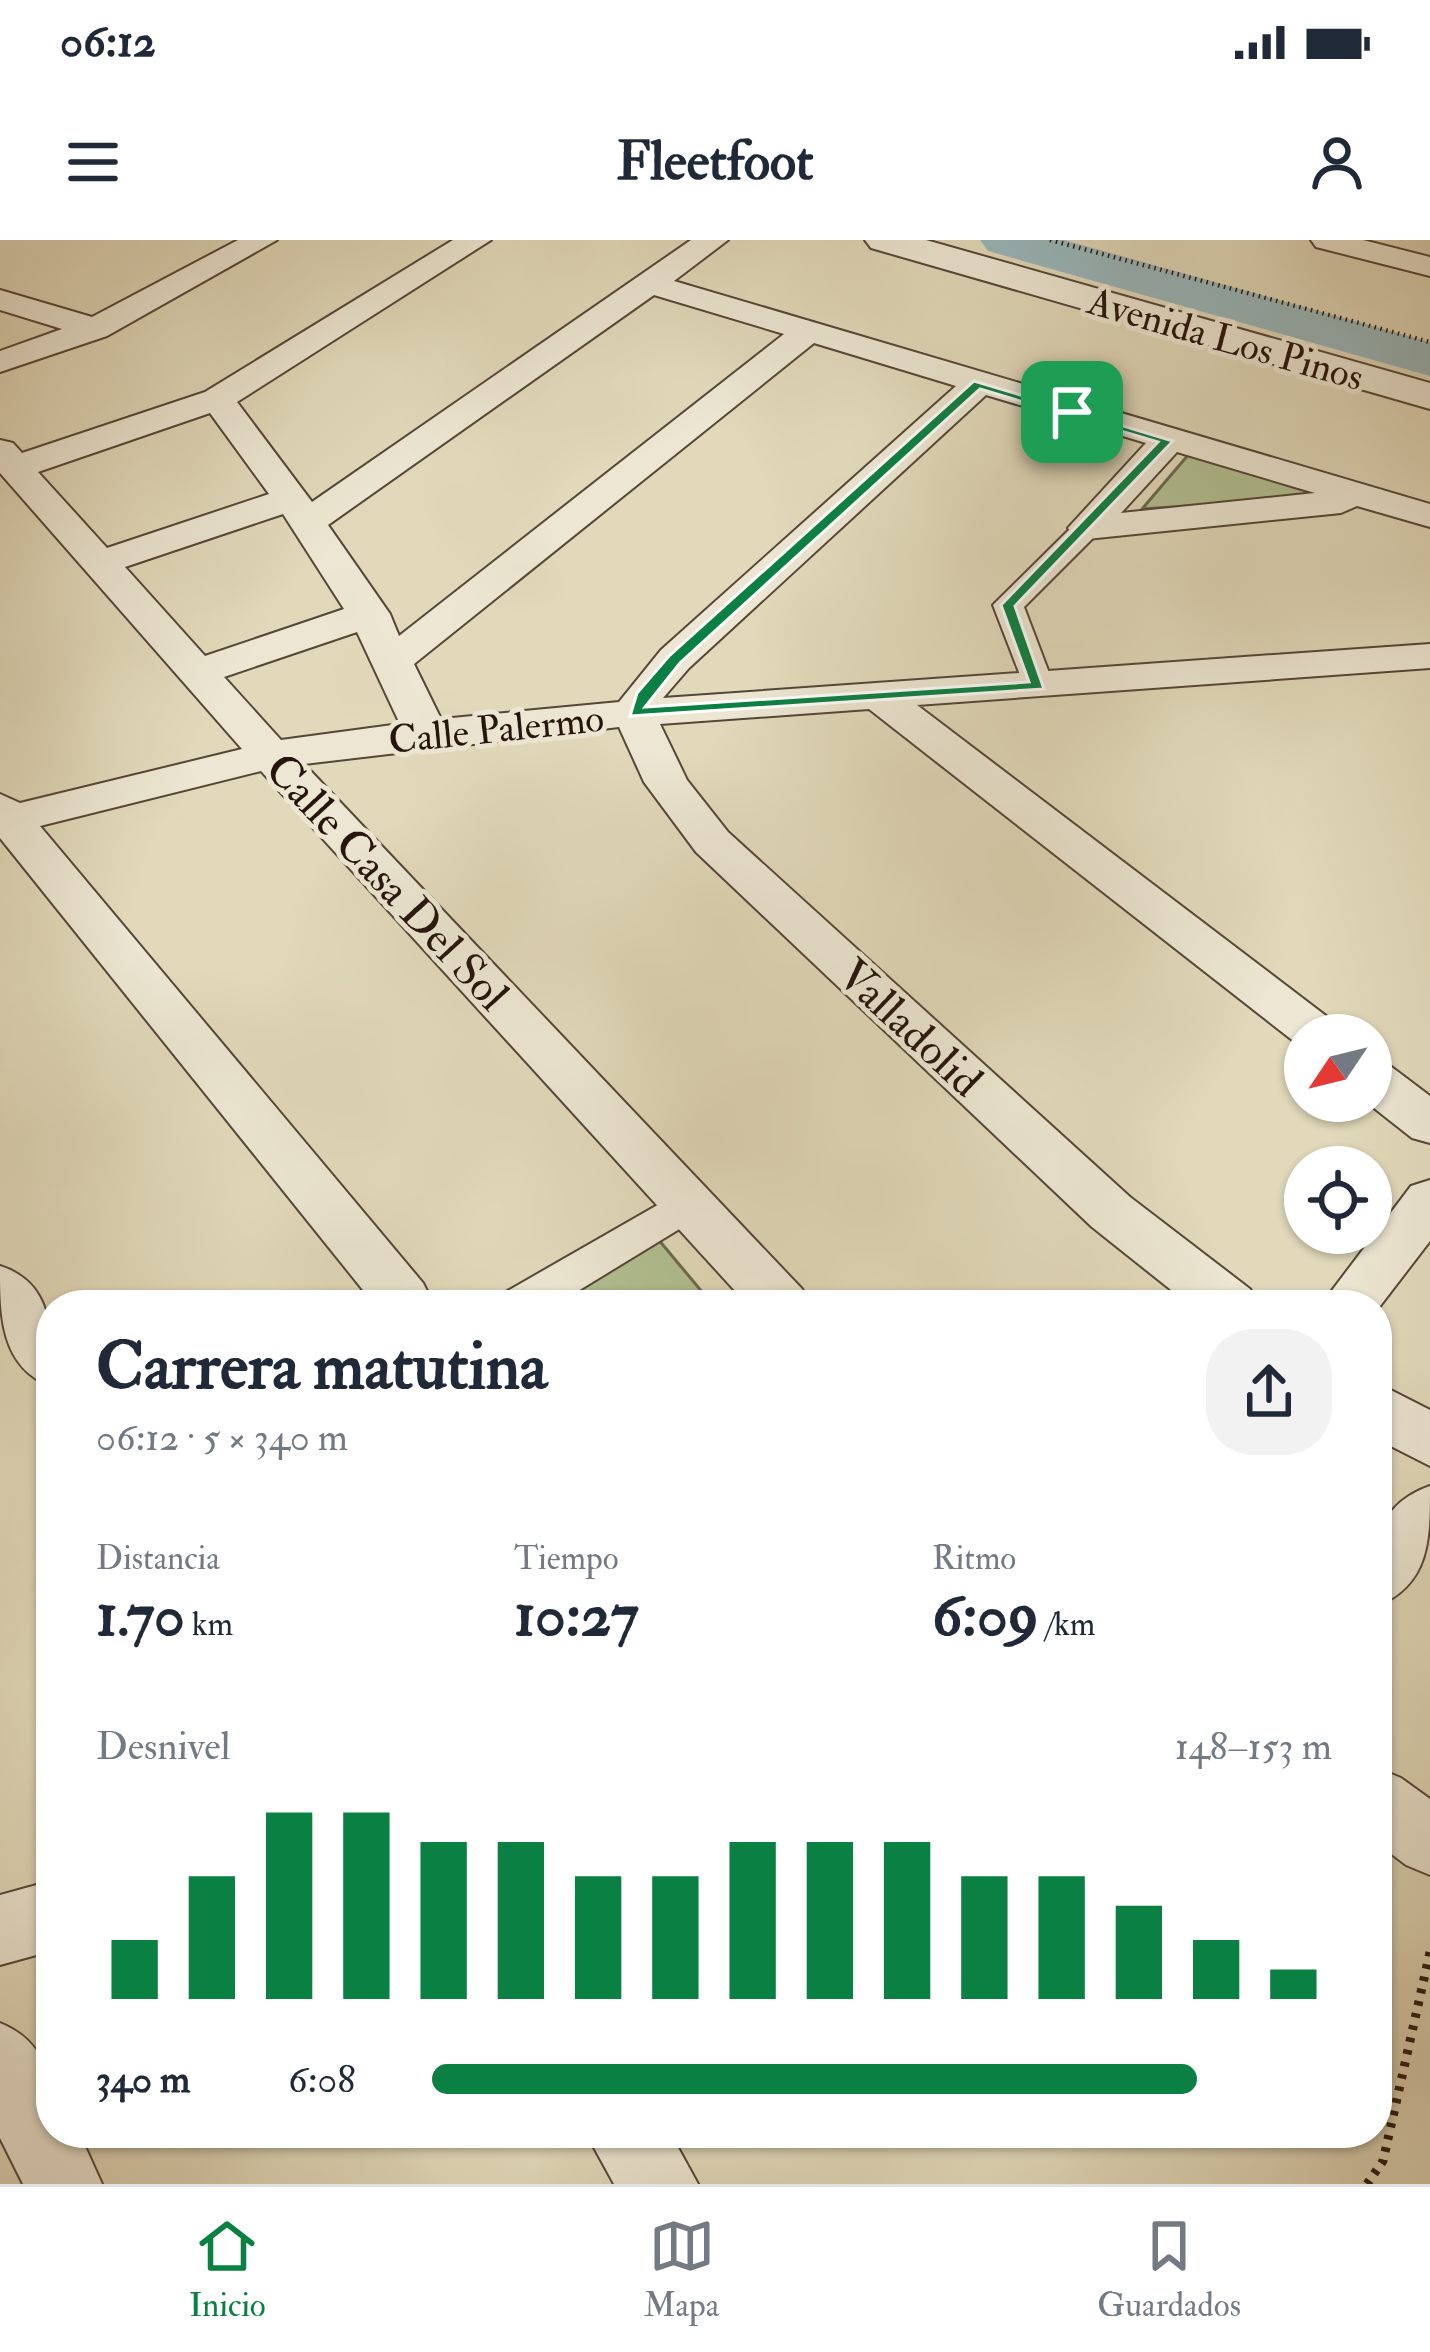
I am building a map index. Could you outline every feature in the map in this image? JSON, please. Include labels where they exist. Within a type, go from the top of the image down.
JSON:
[{"type":"street","points":[[0,362],[95,329],[261,240]]},
{"type":"street","points":[[8,459],[218,399],[475,240]]},
{"type":"street","points":[[103,562],[301,509],[712,240]]},
{"type":"street","name":"Avenida Los Pinos","points":[[884,240],[1430,396]]},
{"type":"street","points":[[1327,240],[1430,266]]},
{"type":"street","points":[[647,284],[1430,516]]},
{"type":"street","points":[[0,300],[95,329]]},
{"type":"street","points":[[395,658],[807,332]]},
{"type":"street","points":[[635,713],[644,693],[675,659],[978,384]]},
{"type":"street","points":[[218,399],[301,509],[370,614],[395,658],[426,734]]},
{"type":"street","points":[[1038,686],[1008,605],[1167,441]]},
{"type":"street","name":"Calle Casa Del Sol","points":[[8,459],[271,755],[768,1290]]},
{"type":"street","points":[[1087,528],[1367,499]]},
{"type":"street","points":[[197,672],[370,614]]},
{"type":"street","name":"Calle Palermo","points":[[3,817],[271,755],[426,734],[635,713],[1430,656]]},
{"type":"street","points":[[880,697],[1289,1014]]},
{"type":"street","name":"Valladolid","points":[[635,713],[653,763],[680,806],[712,842],[1111,1212],[1211,1290]]},
{"type":"street","points":[[3,817],[396,1290]]},
{"type":"street","points":[[1392,1094],[1430,1124]]},
{"type":"street","points":[[1361,1290],[1430,1201]]},
{"type":"street","points":[[544,1290],[688,1203]]},
{"type":"street","points":[[0,1288],[36,1340]]},
{"type":"street","points":[[1392,1417],[1430,1441]]},
{"type":"street","points":[[1392,1560],[1430,1513]]},
{"type":"street","points":[[1392,1812],[1430,1841]]},
{"type":"street","points":[[0,1930],[36,1920]]},
{"type":"street","points":[[0,2060],[36,2130]]},
{"type":"street","points":[[45,2148],[64,2184]]},
{"type":"street","points":[[635,2148],[660,2184]]},
{"type":"path","points":[[1050,240],[1430,342]]},
{"type":"path","points":[[1392,2121],[1430,1952]]},
{"type":"path","points":[[1367,2184],[1386,2148]]},
{"type":"green space","points":[[1189,454],[1327,497],[1142,509]]},
{"type":"green space","points":[[658,1239],[700,1290],[579,1290]]},
{"type":"waterway","points":[[1006,240],[1430,359]]},
{"type":"route","points":[[978,384],[1072,412],[1167,441],[1008,605],[1038,686],[635,713],[644,693],[675,659],[978,384]]}]
